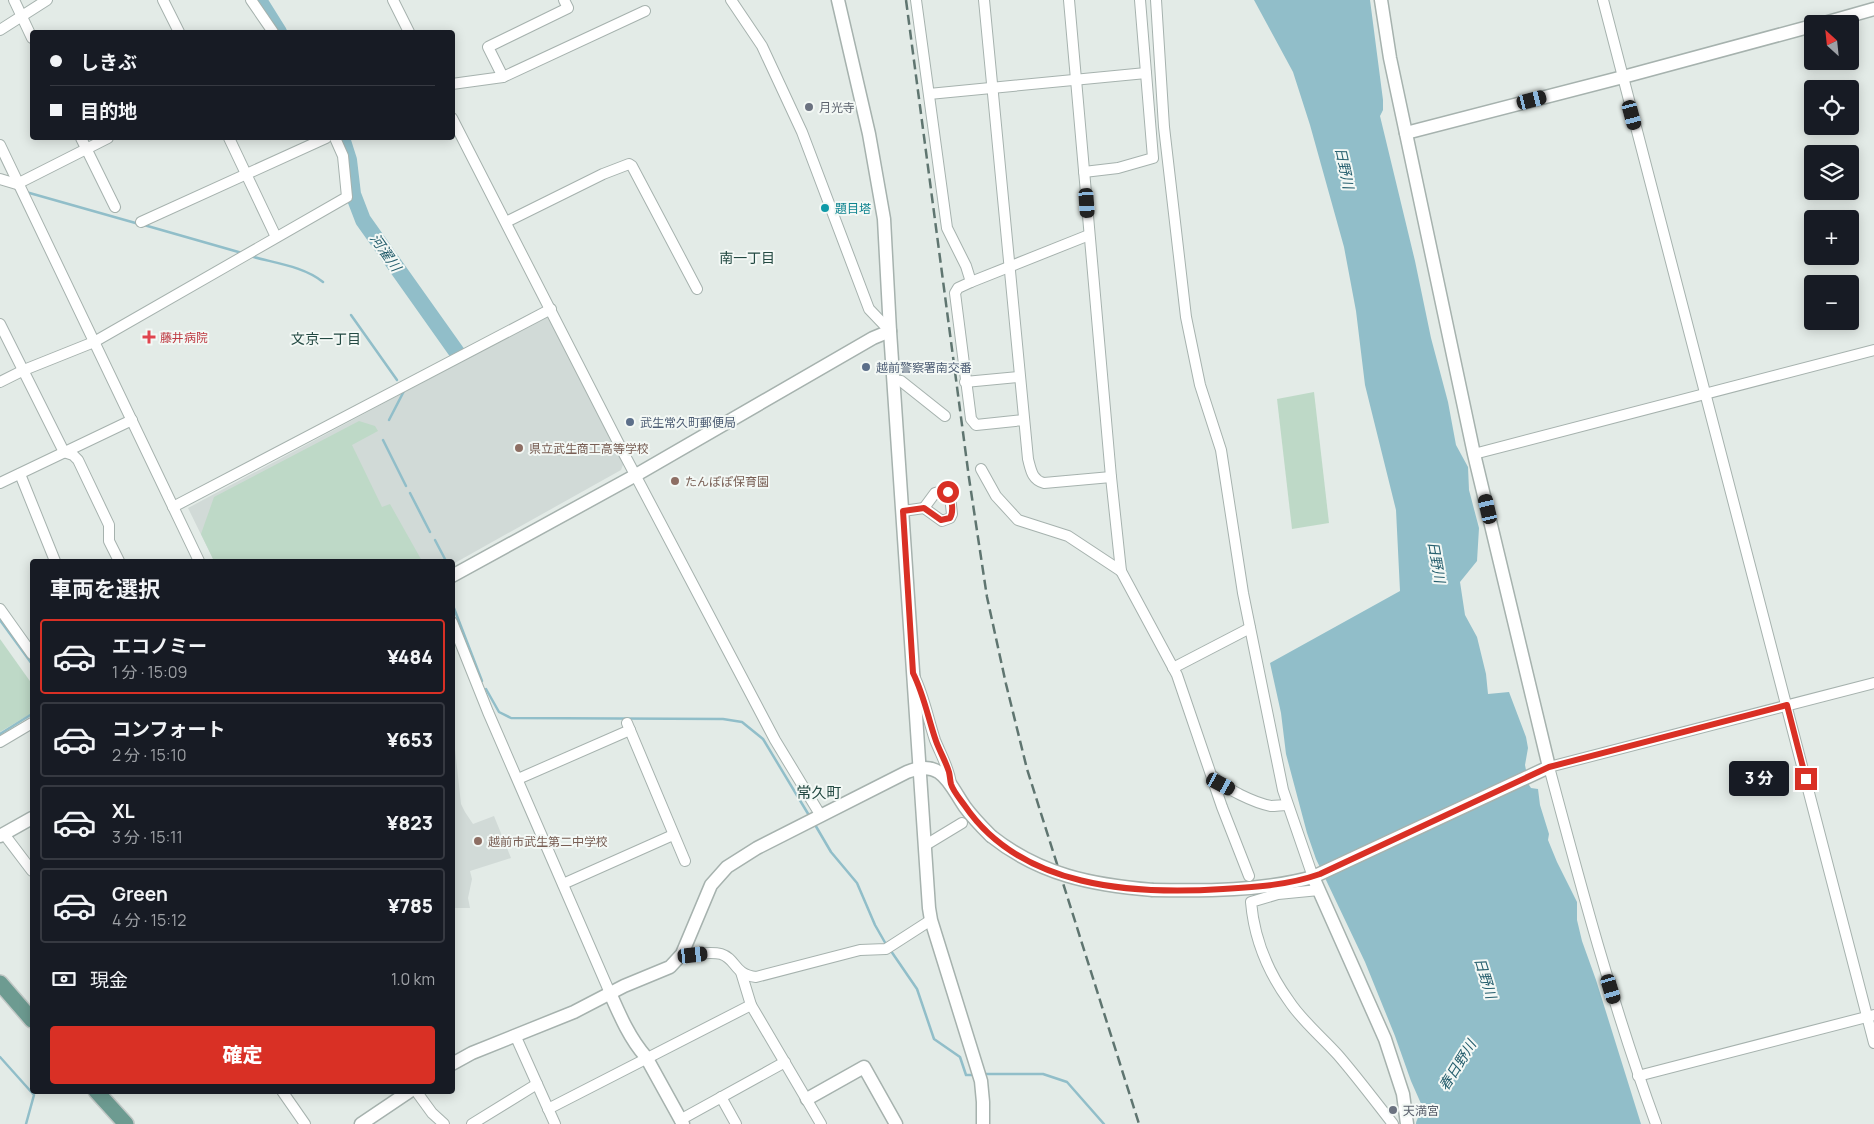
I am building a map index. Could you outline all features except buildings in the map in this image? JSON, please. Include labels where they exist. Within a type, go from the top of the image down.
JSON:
[{"type":"main road","points":[[0,983],[30,1018]]},
{"type":"main road","points":[[99,1094],[126,1124]]},
{"type":"street","points":[[14,0],[30,34]]},
{"type":"street","points":[[0,30],[47,0]]},
{"type":"street","points":[[163,0],[178,30]]},
{"type":"street","points":[[251,0],[271,30]]},
{"type":"street","points":[[393,0],[408,30]]},
{"type":"street","points":[[503,77],[488,47],[568,8],[564,0]]},
{"type":"street","points":[[732,0],[762,46],[802,132],[869,309],[890,331]]},
{"type":"street","points":[[838,0],[869,134],[884,219],[924,846],[931,920],[979,1075],[984,1102],[983,1124]]},
{"type":"street","points":[[916,0],[947,228],[966,266],[971,282]]},
{"type":"street","points":[[984,0],[1028,459],[1033,477],[1038,482],[1111,476]]},
{"type":"street","points":[[1069,0],[1121,571],[1173,668],[1184,693],[1249,876]]},
{"type":"street","points":[[1084,172],[1118,168],[1153,158],[1140,0]]},
{"type":"street","points":[[1156,0],[1165,136],[1186,317],[1198,378],[1221,450],[1237,562],[1277,762],[1287,805],[1317,876],[1320,890],[1385,1039],[1403,1094],[1407,1124]]},
{"type":"street","points":[[1381,0],[1390,58],[1474,454],[1549,767],[1590,920],[1638,1076],[1656,1124]]},
{"type":"street","points":[[1603,0],[1787,705],[1871,1016],[1874,1043]]},
{"type":"street","points":[[1853,15],[1874,9]]},
{"type":"street","points":[[455,84],[503,77],[645,11]]},
{"type":"street","points":[[1406,132],[1623,77],[1804,28]]},
{"type":"street","points":[[929,94],[1146,73]]},
{"type":"street","points":[[455,124],[636,475],[776,740],[815,819]]},
{"type":"street","points":[[81,140],[115,208]]},
{"type":"street","points":[[0,179],[19,184],[104,140]]},
{"type":"street","points":[[230,140],[276,237]]},
{"type":"street","points":[[141,222],[321,140]]},
{"type":"street","points":[[0,382],[24,370],[94,342],[347,197],[343,156],[336,140]]},
{"type":"street","points":[[0,145],[198,559]]},
{"type":"street","points":[[506,222],[603,174],[629,164],[632,166],[698,289]]},
{"type":"street","points":[[1024,420],[976,425],[971,419],[956,293],[958,288],[971,282],[1089,235]]},
{"type":"street","points":[[174,507],[551,309]]},
{"type":"street","points":[[0,324],[64,452],[73,455],[78,460],[109,525],[108,541],[117,559]]},
{"type":"street","points":[[455,574],[636,475],[873,338],[890,331]]},
{"type":"street","points":[[1474,454],[1874,350]]},
{"type":"street","points":[[966,382],[1019,378]]},
{"type":"street","points":[[893,380],[901,381],[945,416]]},
{"type":"street","points":[[0,483],[132,420]]},
{"type":"street","points":[[981,469],[996,496],[1018,520],[1068,536],[1121,571]]},
{"type":"street","points":[[20,474],[54,559]]},
{"type":"street","points":[[903,511],[924,508]]},
{"type":"street","points":[[0,609],[30,650]]},
{"type":"street","points":[[1173,668],[1250,628]]},
{"type":"street","points":[[455,630],[488,712],[621,1018],[639,1050],[646,1057],[681,1122],[785,1062]]},
{"type":"street","points":[[913,673],[921,689],[934,737],[949,772],[951,784]]},
{"type":"street","points":[[455,1062],[515,1035],[574,1012],[610,993],[670,967],[682,954],[710,885],[727,866],[757,848],[902,774],[920,768],[936,770],[944,776],[966,808],[991,836],[1023,859],[1059,874],[1092,883],[1153,890],[1210,890],[1258,887],[1317,876],[1549,767],[1874,683]]},
{"type":"street","points":[[0,742],[30,724]]},
{"type":"street","points":[[518,779],[628,726],[685,861]]},
{"type":"street","points":[[1211,772],[1221,784],[1234,791],[1272,806],[1287,805]]},
{"type":"street","points":[[30,819],[2,835],[30,870]]},
{"type":"street","points":[[924,846],[962,823]]},
{"type":"street","points":[[563,884],[673,835]]},
{"type":"street","points":[[1320,890],[1278,894],[1251,902],[1253,920],[1259,942],[1266,961],[1289,1002],[1337,1054],[1393,1124]]},
{"type":"street","points":[[741,972],[756,977],[860,950],[886,949],[931,920]]},
{"type":"street","points":[[682,954],[721,954],[731,960],[741,972],[751,1005],[822,1124]]},
{"type":"street","points":[[548,1109],[646,1057],[751,1005]]},
{"type":"street","points":[[1638,1076],[1871,1016]]},
{"type":"street","points":[[515,1035],[555,1124]]},
{"type":"street","points":[[807,1099],[864,1067],[896,1124]]},
{"type":"street","points":[[472,1124],[537,1084]]},
{"type":"street","points":[[284,1094],[305,1124]]},
{"type":"street","points":[[367,1122],[406,1094]]},
{"type":"street","points":[[418,1094],[438,1124]]},
{"type":"street","points":[[720,1098],[736,1124]]},
{"type":"street","points":[[432,1113],[444,1124]]},
{"type":"shaded area","points":[[545,317],[549,317],[624,462],[621,470],[455,563],[455,559],[213,559],[188,508]]},
{"type":"shaded area","name":"越前市武生第二中学校","points":[[455,749],[461,804],[465,812],[473,824],[494,816],[511,858],[470,871],[472,879],[468,898],[470,908],[455,908]]},
{"type":"green space","points":[[1314,392],[1329,523],[1292,529],[1277,399]]},
{"type":"green space","points":[[359,421],[375,426],[378,431],[352,445],[382,507],[390,504],[421,559],[213,559],[201,534],[214,497]]},
{"type":"green space","points":[[0,639],[30,681],[30,714],[0,732]]},
{"type":"water","name":"日野川","points":[[1254,0],[1370,0],[1383,100],[1383,110],[1380,116],[1415,261],[1431,338],[1448,402],[1456,445],[1468,467],[1469,490],[1479,528],[1477,561],[1460,582],[1465,615],[1477,637],[1486,674],[1488,694],[1509,692],[1526,737],[1528,748],[1525,765],[1529,785],[1531,788],[1538,789],[1540,805],[1549,834],[1548,840],[1577,902],[1577,920],[1582,941],[1641,1124],[1430,1124],[1411,1081],[1365,962],[1316,859],[1307,833],[1286,754],[1281,713],[1270,663],[1400,591],[1396,510],[1365,385],[1356,311],[1344,247],[1293,72]]},
{"type":"waterway","name":"河濯川","points":[[259,0],[278,30]]},
{"type":"waterway","name":"河濯川","points":[[343,140],[349,160],[353,194],[363,220],[458,354]]},
{"type":"waterway","points":[[26,192],[139,224]]},
{"type":"waterway","points":[[144,225],[242,253]]},
{"type":"waterway","points":[[250,256],[307,272],[323,282]]},
{"type":"waterway","points":[[351,315],[397,380]]},
{"type":"waterway","points":[[389,420],[404,391]]},
{"type":"waterway","points":[[383,440],[406,486]]},
{"type":"waterway","points":[[410,493],[430,532]]},
{"type":"waterway","points":[[435,540],[445,559]]},
{"type":"waterway","points":[[455,611],[482,681]]},
{"type":"waterway","points":[[0,620],[30,661]]},
{"type":"waterway","points":[[486,689],[499,712],[511,718],[723,719],[742,722],[763,739],[810,817]]},
{"type":"waterway","points":[[0,734],[30,715]]},
{"type":"waterway","points":[[814,823],[831,852],[857,883],[875,925],[887,946]]},
{"type":"waterway","points":[[891,951],[917,989],[934,1039],[960,1057],[966,1075],[975,1075]]},
{"type":"waterway","points":[[0,1057],[30,1091]]},
{"type":"waterway","points":[[983,1074],[1043,1074],[1067,1082],[1104,1124]]},
{"type":"waterway","points":[[26,1124],[33,1094]]},
{"type":"waterway","name":"春日野川","points":[[1424,1124],[1436,1097]]},
{"type":"railway","points":[[906,0],[969,478],[987,597],[1027,769],[1139,1124]]},
{"type":"place","name":"月光寺","points":[[809,107]]},
{"type":"place","name":"題目塔","points":[[825,208]]},
{"type":"place","name":"藤井病院","points":[[149,337]]},
{"type":"place","name":"越前警察署南交番","points":[[866,367]]},
{"type":"place","name":"武生常久町郵便局","points":[[630,422]]},
{"type":"place","name":"県立武生商工高等学校","points":[[519,448]]},
{"type":"place","name":"たんぽぽ保育園","points":[[675,481]]},
{"type":"place","name":"越前市武生第二中学校","points":[[478,841]]},
{"type":"place","name":"天満宮","points":[[1393,1110]]},
{"type":"district","name":"南一丁目","points":[[747,257]]},
{"type":"district","name":"文京一丁目","points":[[326,338]]},
{"type":"district","name":"常久町","points":[[819,792]]},
{"type":"route","points":[[948,492],[952,516],[943,521],[924,508],[903,511],[913,673],[921,689],[936,742],[949,772],[951,784],[966,808],[991,836],[1016,855],[1059,874],[1092,883],[1153,890],[1210,890],[1258,887],[1314,877],[1549,767],[1787,705],[1806,779]]}]
